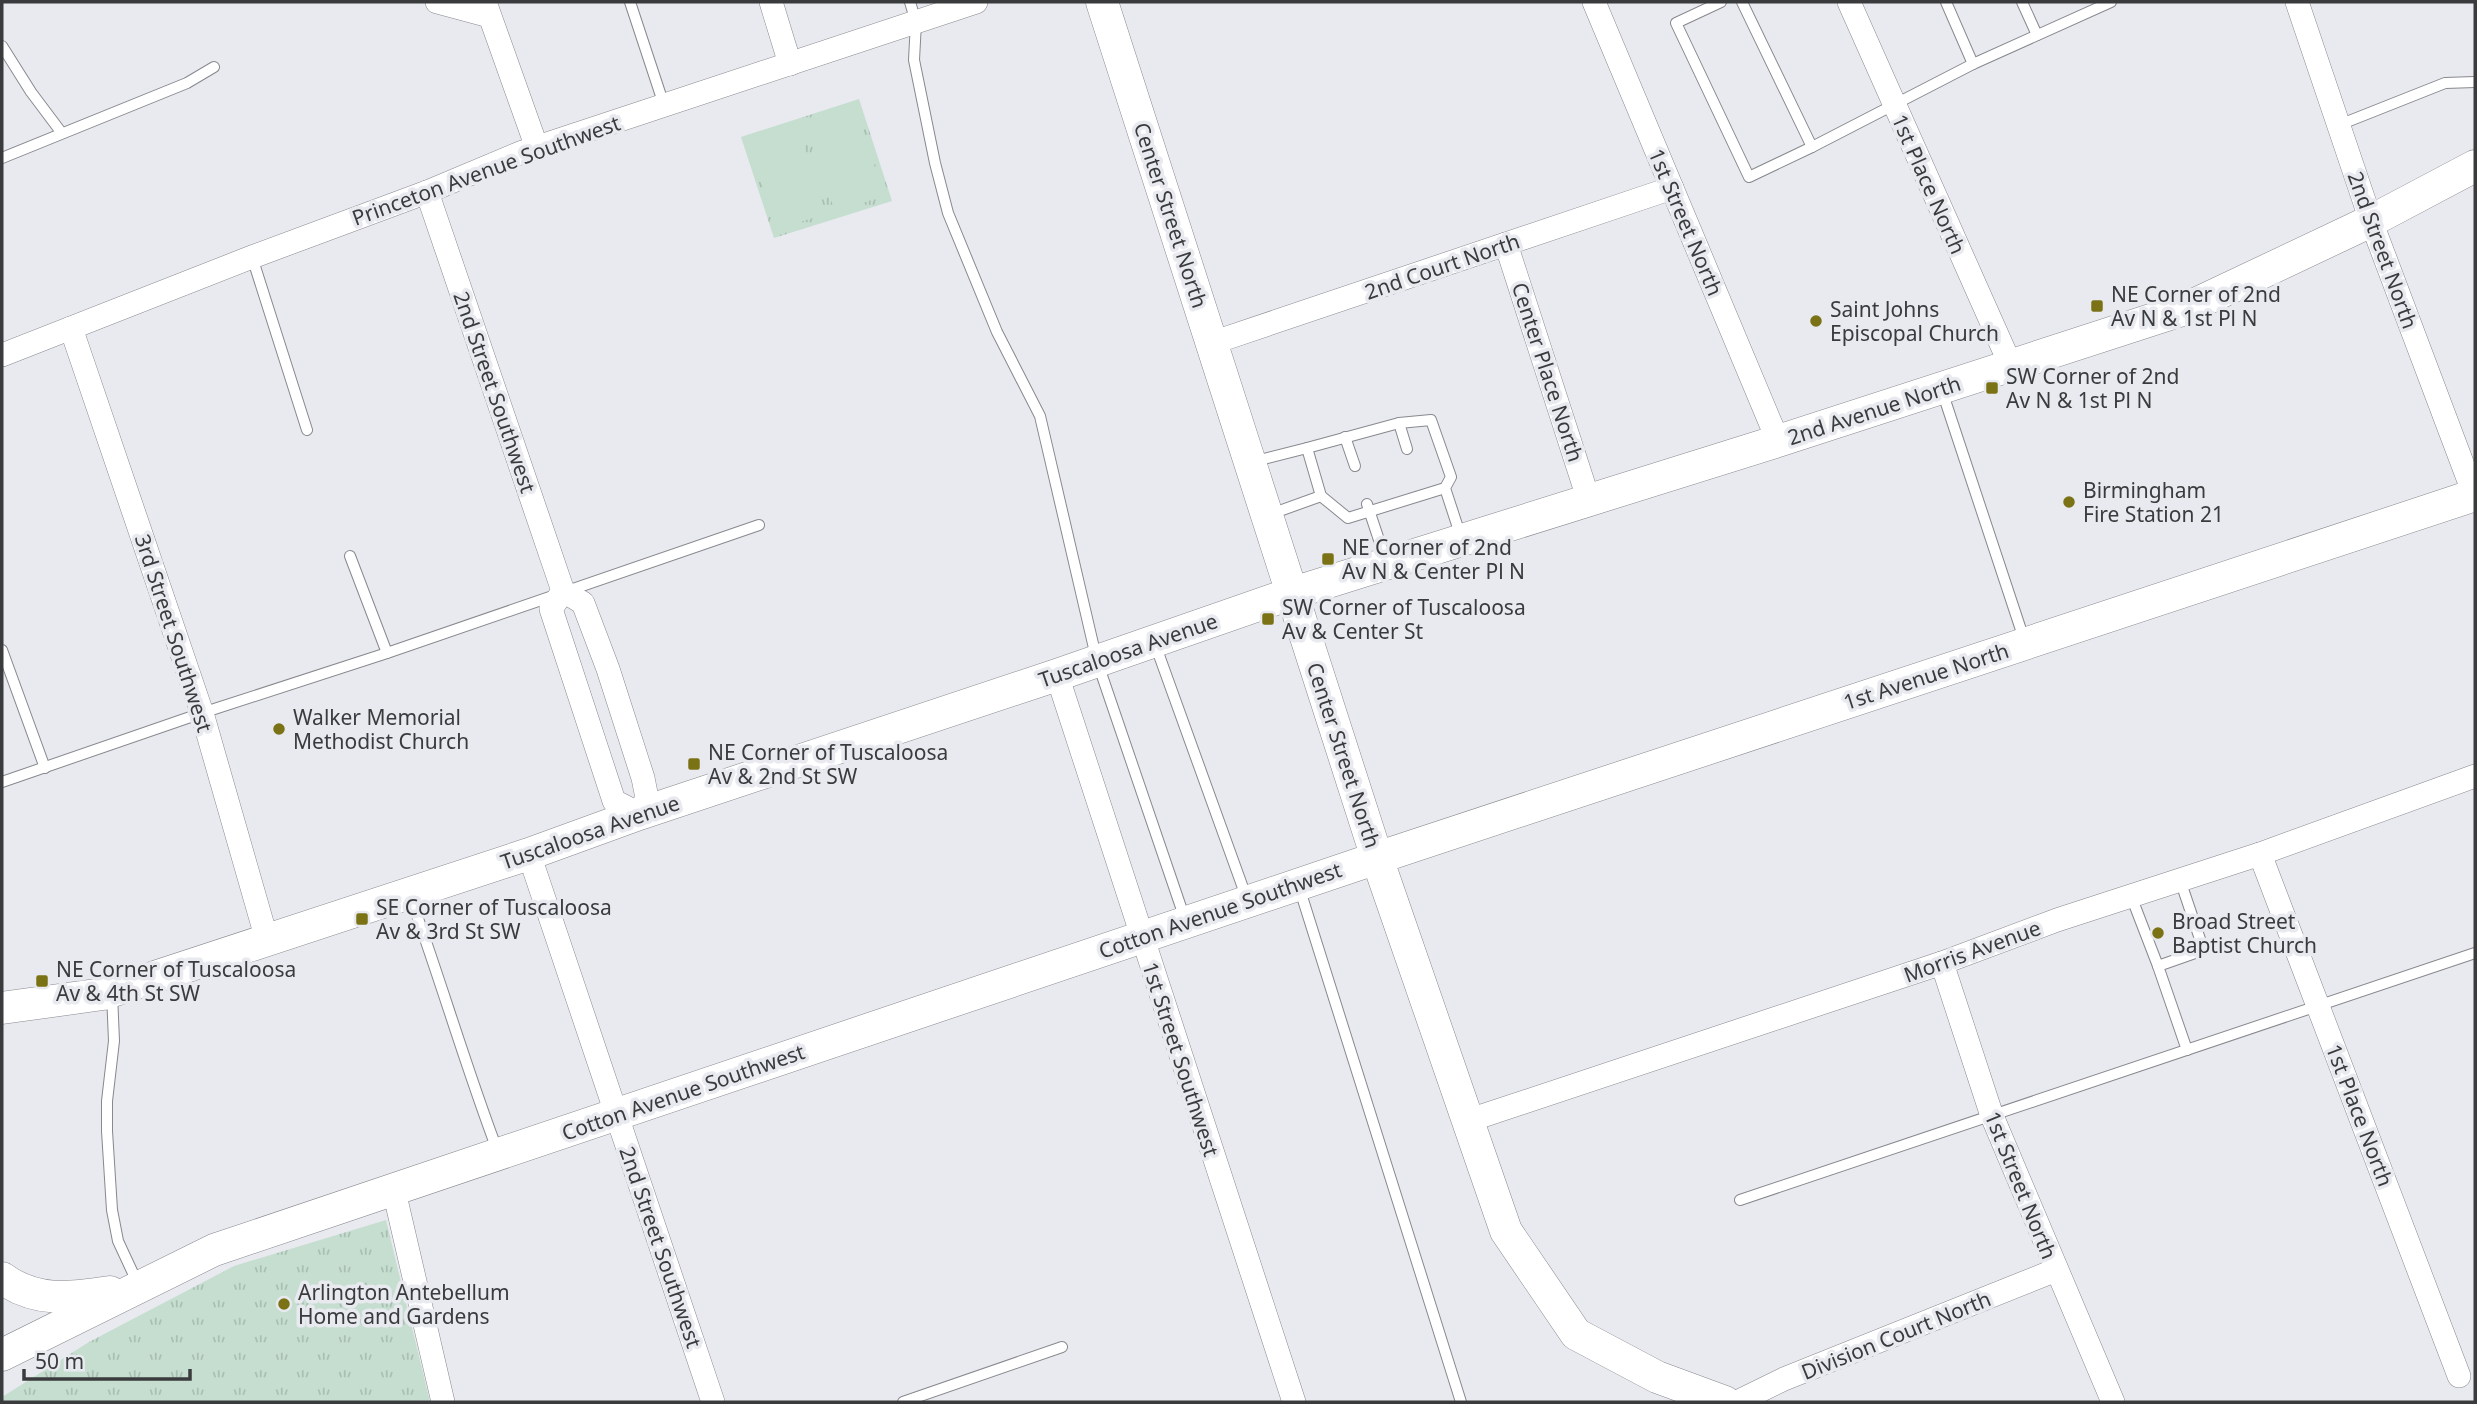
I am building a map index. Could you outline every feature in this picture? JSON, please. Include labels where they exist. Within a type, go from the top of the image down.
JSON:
[{"type":"street","points":[[437,2],[487,9],[537,148]]},
{"type":"street","points":[[771,2],[790,64]]},
{"type":"street","name":"Princeton Avenue Southwest","points":[[2,355],[537,148],[790,64],[913,12],[976,2]]},
{"type":"street","name":"Center Street North","points":[[1102,2],[1377,858],[1506,1231],[1576,1334],[1657,1377],[1725,1402]]},
{"type":"street","name":"1st Street North","points":[[1594,2],[1778,441]]},
{"type":"street","name":"1st Place North","points":[[1849,2],[2011,366]]},
{"type":"street","name":"2nd Street North","points":[[2297,2],[2371,221],[2475,496]]},
{"type":"street","name":"2nd Avenue North","points":[[1293,593],[1778,441],[2186,309],[2371,221],[2475,166]]},
{"type":"street","name":"2nd Court North","points":[[1212,343],[1672,188]]},
{"type":"street","name":"2nd Street Southwest","points":[[427,192],[564,591],[583,603],[608,669],[643,778],[647,798],[639,814]]},
{"type":"street","name":"Center Place North","points":[[1506,244],[1589,501]]},
{"type":"street","name":"3rd Street Southwest","points":[[71,328],[202,713],[267,940]]},
{"type":"street","name":"1st Avenue North","points":[[1377,858],[2475,496]]},
{"type":"street","points":[[564,591],[551,609],[614,801],[639,814]]},
{"type":"street","name":"Tuscaloosa Avenue","points":[[2,1008],[112,991],[529,853],[1293,593]]},
{"type":"street","name":"1st Street Southwest","points":[[1057,675],[1294,1402]]},
{"type":"street","name":"Morris Avenue","points":[[1468,1121],[1942,962],[2475,776]]},
{"type":"street","name":"2nd Street Southwest","points":[[529,853],[713,1402]]},
{"type":"street","name":"1st Place North","points":[[2260,853],[2459,1376]]},
{"type":"street","name":"Cotton Avenue Southwest","points":[[2,1355],[214,1250],[1377,858]]},
{"type":"street","name":"1st Street North","points":[[1942,962],[1992,1116],[2113,1402]]},
{"type":"street","points":[[394,1191],[443,1402]]},
{"type":"street","name":"Division Court North","points":[[1737,1402],[1784,1380],[2056,1270]]},
{"type":"street","points":[[2,1278],[20,1291],[71,1298],[139,1287]]},
{"type":"lane","points":[[630,2],[664,105]]},
{"type":"lane","points":[[1721,2],[1676,23],[1749,177],[2091,6],[2111,2]]},
{"type":"lane","points":[[1742,2],[1812,147]]},
{"type":"lane","points":[[1946,2],[1973,64]]},
{"type":"lane","points":[[2022,2],[2037,35]]},
{"type":"lane","points":[[913,12],[914,60],[948,213],[997,332],[1040,416],[1097,661],[1186,922]]},
{"type":"lane","points":[[2,46],[31,92],[61,132]]},
{"type":"lane","points":[[2,158],[187,83],[214,67]]},
{"type":"lane","points":[[2339,125],[2445,83],[2475,82]]},
{"type":"lane","points":[[252,257],[307,430]]},
{"type":"lane","points":[[1941,388],[2025,644]]},
{"type":"lane","points":[[1251,462],[1399,423],[1431,420],[1451,477],[1445,488],[1462,540]]},
{"type":"lane","points":[[1399,423],[1407,449]]},
{"type":"lane","points":[[1345,437],[1355,466]]},
{"type":"lane","points":[[1307,448],[1321,496],[1348,518],[1368,508],[1421,490],[1445,488]]},
{"type":"lane","points":[[1268,515],[1321,496]]},
{"type":"lane","points":[[1368,508],[1387,564]]},
{"type":"lane","points":[[2,782],[759,525]]},
{"type":"lane","points":[[350,556],[387,653]]},
{"type":"lane","points":[[1154,641],[1248,901]]},
{"type":"lane","points":[[2,650],[45,768]]},
{"type":"lane","points":[[2158,966],[2195,953],[2200,948],[2201,942],[2180,880]]},
{"type":"lane","points":[[1298,885],[1461,1402]]},
{"type":"lane","points":[[408,893],[435,964],[477,1097],[499,1154]]},
{"type":"lane","points":[[2131,896],[2187,1050]]},
{"type":"lane","points":[[1740,1200],[2475,956]]},
{"type":"lane","points":[[112,991],[114,1041],[107,1101],[112,1210],[118,1241],[139,1287]]},
{"type":"lane","points":[[903,1402],[1062,1347]]},
{"type":"green space","points":[[859,99],[892,201],[774,238],[741,137]]},
{"type":"green space","points":[[855,105],[884,196],[835,212],[806,121]]},
{"type":"green space","points":[[797,123],[826,214],[777,229],[748,139]]},
{"type":"green space","name":"Arlington Antebellum Home and Gardens","points":[[386,1220],[430,1402],[2,1402],[2,1397],[89,1342],[234,1266]]},
{"type":"place","name":"NE Corner of 2nd Av N & 1st Pl N","points":[[2097,306]]},
{"type":"place","name":"Saint Johns Episcopal Church","points":[[1816,321]]},
{"type":"place","name":"SW Corner of 2nd Av N & 1st Pl N","points":[[1992,388]]},
{"type":"place","name":"Birmingham Fire Station 21","points":[[2069,502]]},
{"type":"place","name":"NE Corner of 2nd Av N & Center Pl N","points":[[1328,559]]},
{"type":"place","name":"SW Corner of Tuscaloosa Av & Center St","points":[[1268,619]]},
{"type":"place","name":"Walker Memorial Methodist Church","points":[[279,729]]},
{"type":"place","name":"NE Corner of Tuscaloosa Av & 2nd St SW","points":[[694,764]]},
{"type":"place","name":"SE Corner of Tuscaloosa Av & 3rd St SW","points":[[362,919]]},
{"type":"place","name":"Broad Street Baptist Church","points":[[2158,933]]},
{"type":"place","name":"NE Corner of Tuscaloosa Av & 4th St SW","points":[[42,981]]},
{"type":"place","name":"Arlington Antebellum Home and Gardens","points":[[284,1304]]}]
